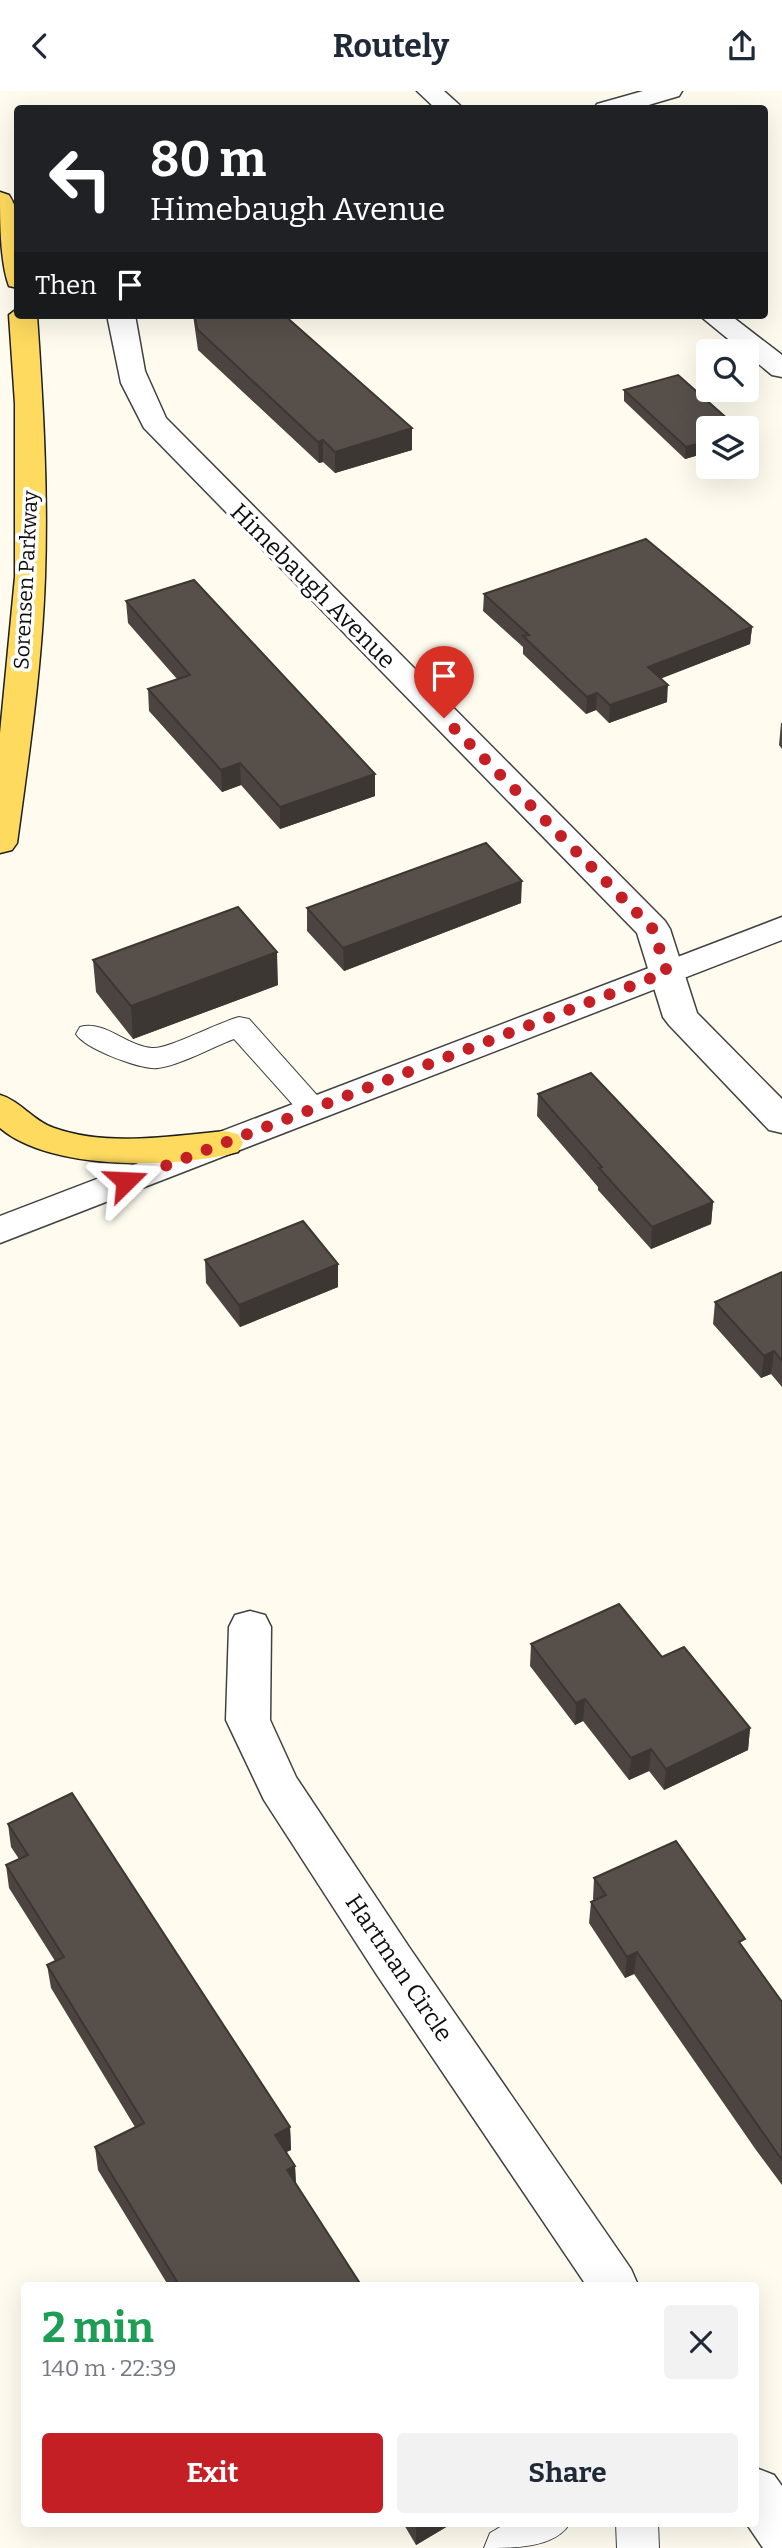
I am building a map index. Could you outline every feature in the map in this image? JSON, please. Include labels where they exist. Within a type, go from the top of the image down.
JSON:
[{"type":"main road","points":[[0,200],[14,262]]},
{"type":"main road","name":"Sorensen Parkway","points":[[0,843],[15,743],[30,577],[29,404],[23,319]]},
{"type":"main road","points":[[0,1107],[15,1121],[42,1138],[77,1144],[156,1150],[225,1143]]},
{"type":"street","points":[[429,91],[447,105]]},
{"type":"street","points":[[620,105],[670,91]]},
{"type":"street","name":"Himebaugh Avenue","points":[[122,319],[129,370],[137,395],[153,422],[653,929],[681,1017],[782,1121]]},
{"type":"street","points":[[718,319],[782,369]]},
{"type":"street","points":[[0,1230],[782,928]]},
{"type":"street","name":"Hartman Circle","points":[[250,1627],[248,1720],[279,1787],[612,2282]]},
{"type":"street","points":[[759,2497],[782,2531]]},
{"type":"lane","points":[[90,1034],[122,1050],[156,1059],[239,1026],[313,1109]]},
{"type":"lane","points":[[505,2548],[541,2527]]},
{"type":"lane","points":[[636,2527],[638,2548]]},
{"type":"building","points":[[196,319],[289,319],[412,428],[335,452],[323,440],[318,442],[197,329]]},
{"type":"building","points":[[678,375],[696,391],[696,402],[708,402],[724,416],[696,416],[696,444],[686,447],[624,390]]},
{"type":"building","points":[[646,539],[752,627],[648,667],[668,685],[610,705],[597,693],[587,697],[523,636],[529,635],[484,594]]},
{"type":"building","points":[[194,580],[375,774],[280,807],[240,763],[221,770],[148,689],[190,675],[126,601]]},
{"type":"building","points":[[486,843],[522,881],[343,948],[307,908]]},
{"type":"building","points":[[238,907],[277,952],[131,1006],[93,960]]},
{"type":"building","points":[[591,1073],[713,1202],[652,1227],[538,1094]]},
{"type":"building","points":[[303,1221],[338,1264],[239,1305],[205,1260]]},
{"type":"building","points":[[782,1272],[782,1361],[774,1351],[764,1356],[715,1302]]},
{"type":"building","points":[[619,1604],[662,1657],[684,1647],[750,1728],[666,1769],[651,1749],[631,1758],[585,1699],[576,1703],[531,1644]]},
{"type":"building","points":[[72,1793],[290,2127],[275,2135],[295,2166],[287,2170],[359,2282],[177,2282],[95,2147],[144,2123],[47,1965],[64,1957],[6,1865],[28,1855],[8,1824]]},
{"type":"building","points":[[676,1841],[745,1939],[739,1942],[782,2002],[782,2160],[637,1952],[627,1957],[591,1902],[606,1895],[594,1878]]},
{"type":"route","points":[[126,1181],[667,972],[653,929],[444,718]]}]
